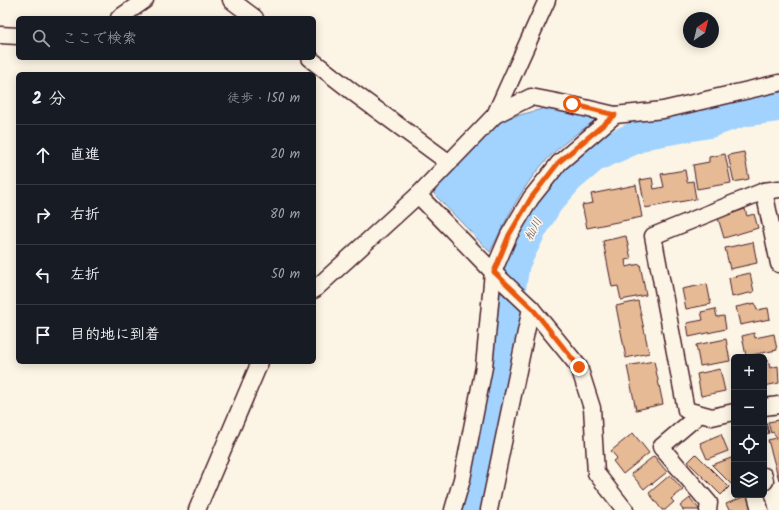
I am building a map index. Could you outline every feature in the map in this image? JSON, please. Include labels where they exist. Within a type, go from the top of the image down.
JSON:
[{"type":"street","points":[[122,16],[145,0]]},
{"type":"street","points":[[231,0],[252,16]]},
{"type":"street","points":[[495,115],[547,0]]},
{"type":"street","points":[[0,35],[16,36]]},
{"type":"street","points":[[312,60],[448,162]]},
{"type":"street","points":[[316,288],[418,195],[448,162],[495,115],[531,97],[572,104],[615,115],[663,110],[779,83]]},
{"type":"street","points":[[453,510],[462,479],[484,367],[494,272],[509,235],[531,198],[559,162],[615,115]]},
{"type":"street","points":[[731,413],[712,417],[686,410],[653,236],[771,190],[779,264]]},
{"type":"street","points":[[418,195],[494,272],[528,304],[579,367],[592,408],[596,473],[625,510]]},
{"type":"street","points":[[489,510],[528,304]]},
{"type":"street","points":[[197,510],[259,364]]},
{"type":"street","points":[[767,407],[779,405]]},
{"type":"street","points":[[700,414],[661,447],[709,503],[708,510]]},
{"type":"street","points":[[757,498],[760,510]]},
{"type":"water","points":[[546,108],[597,119],[564,143],[538,170],[520,196],[490,252],[434,194],[436,183],[501,120]]},
{"type":"building","points":[[744,152],[749,179],[734,182],[728,155]]},
{"type":"building","points":[[725,154],[731,183],[697,189],[693,165],[709,162],[709,157]]},
{"type":"building","points":[[685,170],[687,182],[693,181],[696,199],[645,208],[640,180],[652,178],[654,189],[664,187],[661,174]]},
{"type":"building","points":[[636,185],[642,217],[587,228],[582,205],[593,203],[591,194]]},
{"type":"building","points":[[745,209],[747,216],[754,214],[758,228],[724,238],[718,218]]},
{"type":"building","points":[[626,236],[631,259],[625,260],[626,267],[640,264],[646,295],[621,300],[618,286],[612,287],[603,241]]},
{"type":"building","points":[[753,242],[757,263],[730,269],[725,248]]},
{"type":"building","points":[[750,273],[754,292],[732,297],[729,278]]},
{"type":"building","points":[[707,284],[711,304],[686,309],[682,289]]},
{"type":"building","points":[[638,301],[649,353],[626,358],[616,306]]},
{"type":"building","points":[[755,303],[757,310],[768,308],[770,319],[740,325],[736,307]]},
{"type":"building","points":[[715,309],[717,317],[724,316],[726,329],[689,337],[687,323],[703,320],[701,312]]},
{"type":"building","points":[[754,333],[755,338],[774,334],[777,350],[756,354],[746,354],[742,336]]},
{"type":"building","points":[[726,339],[730,361],[700,366],[696,345]]},
{"type":"building","points":[[767,360],[770,368],[778,366],[779,383],[767,385]]},
{"type":"building","points":[[654,361],[663,404],[636,410],[627,366]]},
{"type":"building","points":[[720,369],[725,391],[701,396],[697,374]]},
{"type":"building","points":[[779,420],[779,480],[768,440],[777,438],[773,432],[771,433],[768,422]]},
{"type":"building","points":[[633,433],[649,453],[623,474],[613,461],[617,458],[611,451]]},
{"type":"building","points":[[721,434],[728,451],[707,459],[700,443]]},
{"type":"building","points":[[696,454],[729,487],[721,495],[688,462]]},
{"type":"building","points":[[654,456],[667,472],[644,489],[631,474]]},
{"type":"building","points":[[731,458],[731,484],[712,465]]},
{"type":"building","points":[[670,475],[683,490],[671,499],[674,502],[665,510],[662,510],[649,493]]},
{"type":"building","points":[[690,498],[699,510],[683,510],[680,506]]},
{"type":"building","points":[[741,498],[749,498],[754,510],[729,510],[726,504]]},
{"type":"waterway","name":"杣川","points":[[469,510],[481,466],[514,263],[531,229],[547,202],[569,177],[594,156],[646,133],[709,122],[741,111],[779,106]]},
{"type":"route","points":[[572,104],[615,115],[559,162],[531,198],[509,235],[494,272],[532,308],[579,367]]}]
